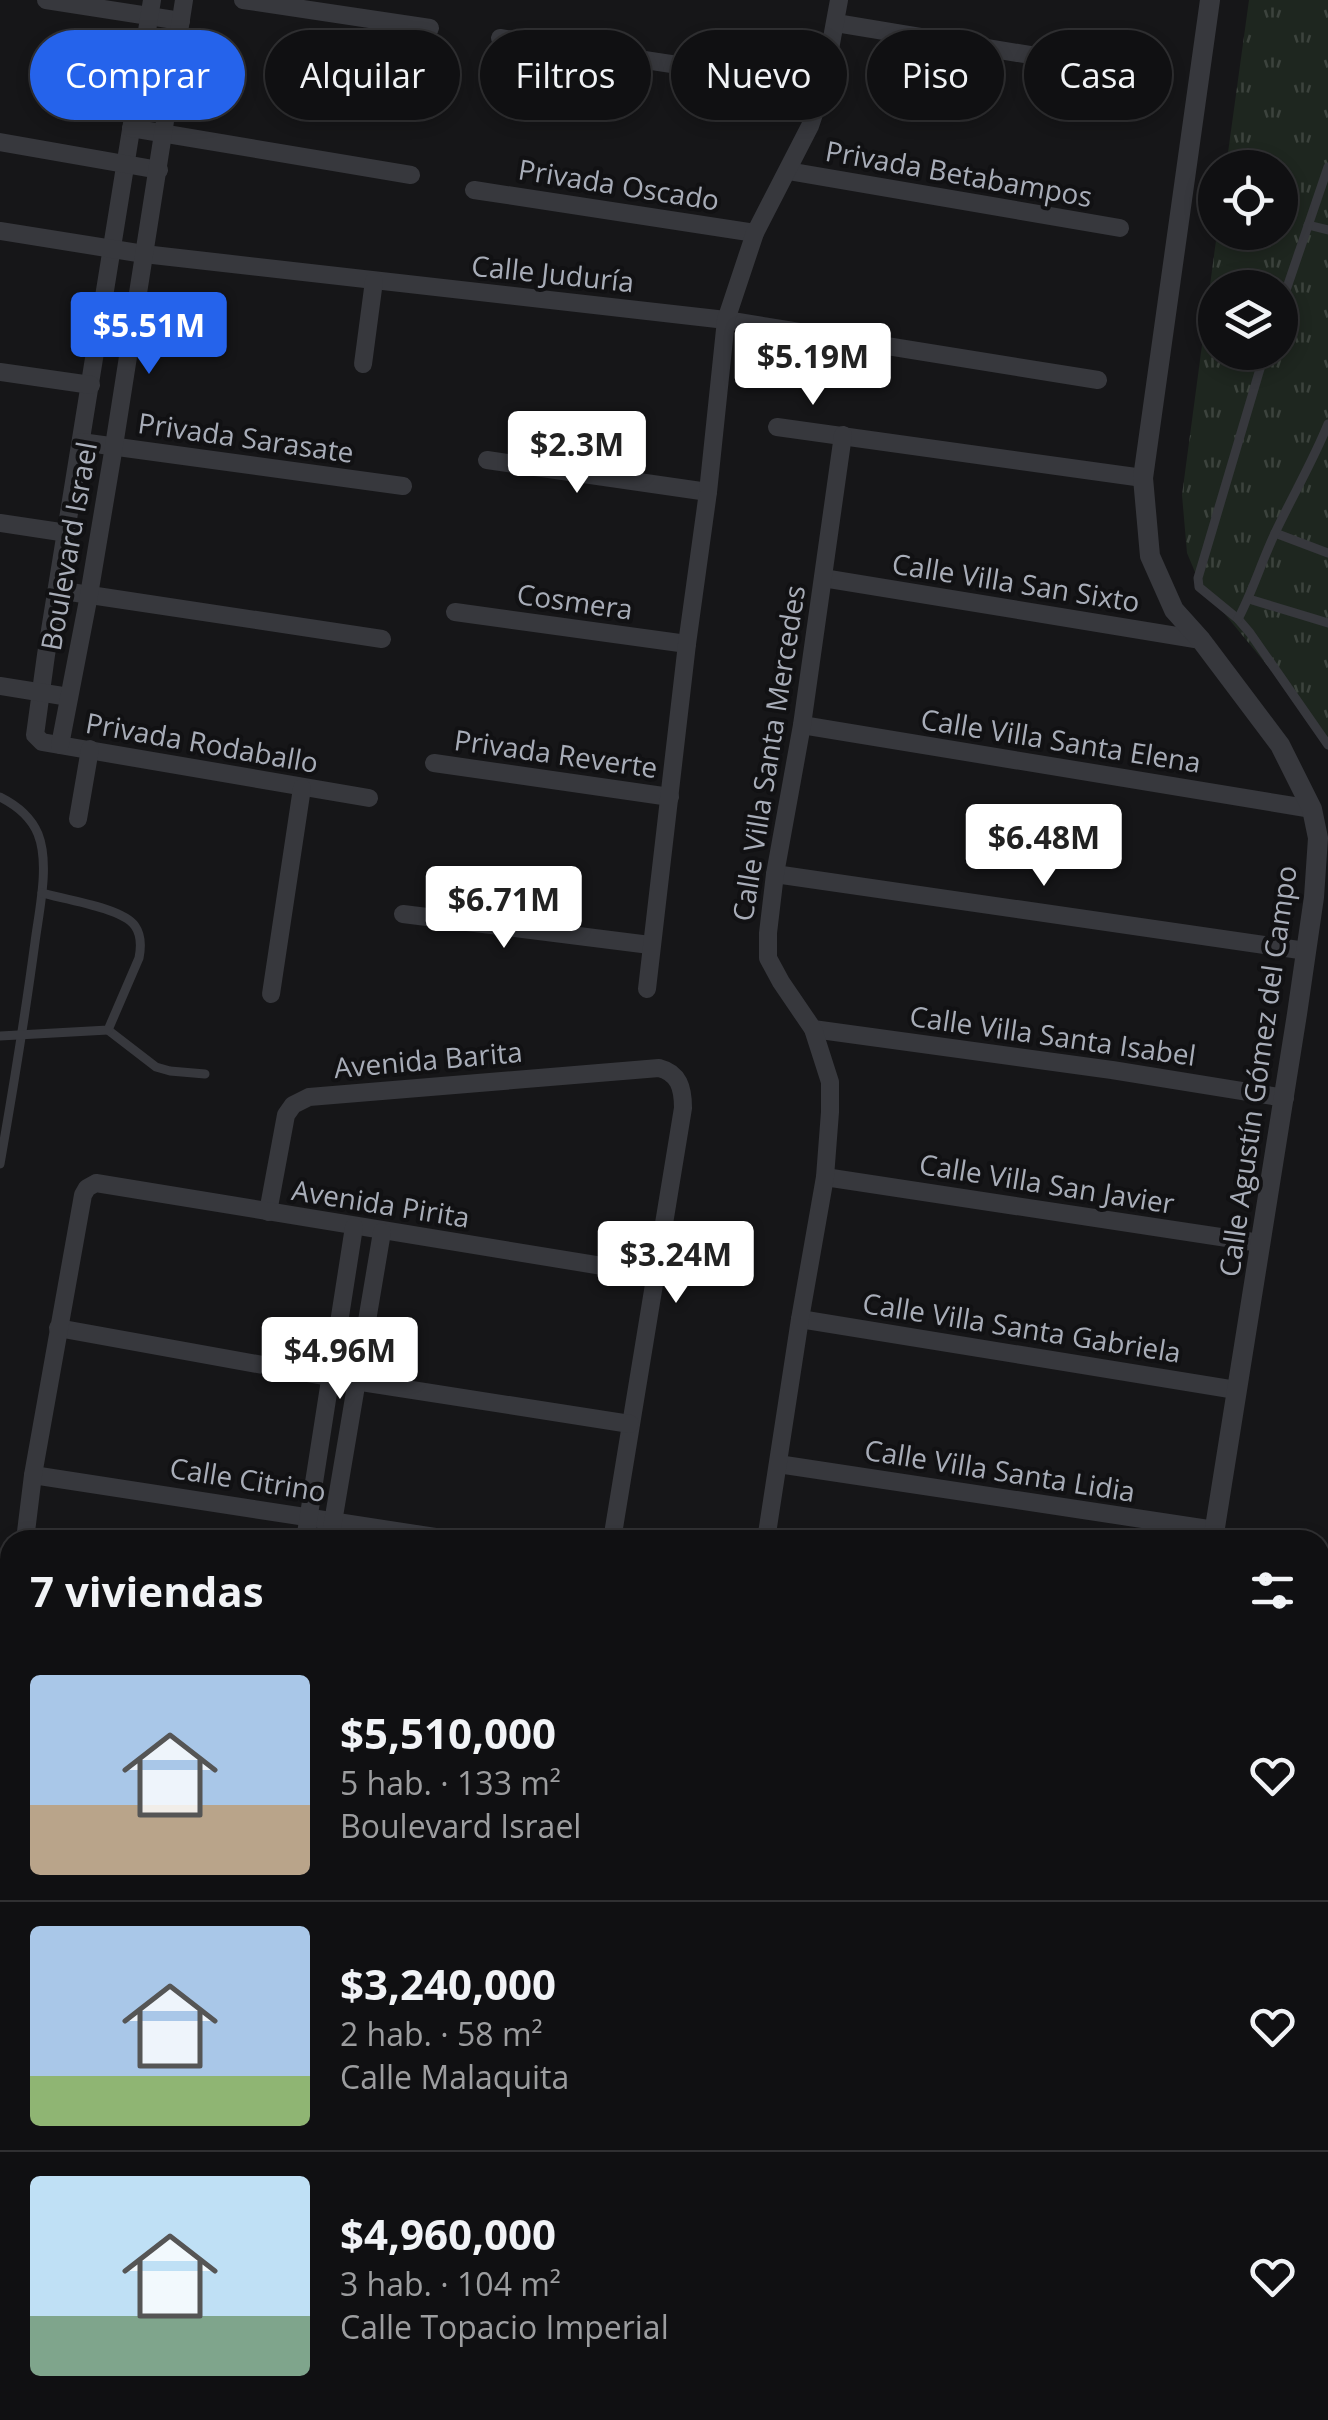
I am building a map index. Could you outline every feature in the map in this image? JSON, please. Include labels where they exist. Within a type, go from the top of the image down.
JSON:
[{"type":"street","points":[[46,0],[151,8],[181,21]]},
{"type":"street","name":"Boulevard Israel","points":[[60,745],[114,446],[184,0]]},
{"type":"street","points":[[244,0],[430,28]]},
{"type":"street","points":[[835,30],[839,0]]},
{"type":"street","name":"Calle Agustín Gómez del Campo","points":[[1210,0],[1144,478],[1150,556],[1174,610],[1280,745],[1320,810],[1314,897],[1215,1530]]},
{"type":"street","name":"Boulevard Israel","points":[[34,729],[151,8]]},
{"type":"street","points":[[836,23],[1024,54]]},
{"type":"street","points":[[647,989],[726,320],[755,233],[812,120]]},
{"type":"street","points":[[131,128],[410,175]]},
{"type":"street","points":[[0,142],[159,170]]},
{"type":"street","name":"Privada Betabampos","points":[[788,171],[1120,228]]},
{"type":"street","name":"Privada Oscado","points":[[474,190],[755,233]]},
{"type":"street","name":"Calle Juduría","points":[[0,231],[144,254],[726,320],[1098,380]]},
{"type":"street","points":[[363,364],[374,282]]},
{"type":"street","points":[[0,372],[91,385]]},
{"type":"street","points":[[777,427],[1144,478]]},
{"type":"street","name":"Calle Villa Santa Mercedes","points":[[768,1530],[825,1177],[830,1112],[830,1082],[813,1029],[768,958],[768,932],[843,436]]},
{"type":"street","name":"Privada Sarasate","points":[[81,442],[403,486]]},
{"type":"street","points":[[487,460],[708,492]]},
{"type":"street","points":[[0,524],[66,534]]},
{"type":"street","name":"Calle Villa San Sixto","points":[[823,578],[1201,640]]},
{"type":"street","points":[[56,590],[382,638]]},
{"type":"street","name":"Cosmera","points":[[455,612],[686,644]]},
{"type":"street","points":[[0,686],[69,697]]},
{"type":"street","name":"Calle Villa Santa Elena","points":[[802,725],[1320,810]]},
{"type":"street","name":"Privada Rodaballo","points":[[34,729],[42,742],[369,798]]},
{"type":"street","points":[[78,819],[90,749]]},
{"type":"street","name":"Privada Reverte","points":[[434,763],[670,797]]},
{"type":"street","points":[[271,994],[302,788]]},
{"type":"street","points":[[775,874],[1306,951]]},
{"type":"street","points":[[403,914],[650,945]]},
{"type":"street","name":"Calle Villa Santa Isabel","points":[[813,1029],[1284,1098]]},
{"type":"street","name":"Avenida Barita","points":[[268,1212],[286,1115],[293,1105],[309,1097],[659,1068],[677,1077],[683,1108],[657,1275]]},
{"type":"street","name":"Calle Villa San Javier","points":[[825,1177],[1260,1243]]},
{"type":"street","name":"Avenida Pirita","points":[[58,1328],[83,1195],[96,1183],[657,1275]]},
{"type":"street","points":[[307,1530],[354,1227]]},
{"type":"street","points":[[332,1530],[382,1232]]},
{"type":"street","points":[[614,1530],[657,1275]]},
{"type":"street","name":"Calle Villa Santa Gabriela","points":[[800,1319],[1236,1390]]},
{"type":"street","points":[[25,1530],[58,1328],[329,1377],[630,1424]]},
{"type":"street","name":"Calle Villa Santa Lidia","points":[[778,1464],[1183,1530]]},
{"type":"street","name":"Calle Citrino","points":[[33,1475],[394,1530]]},
{"type":"lane","points":[[1293,270],[1328,167]]},
{"type":"lane","points":[[1308,224],[1328,230]]},
{"type":"lane","points":[[1260,370],[1198,578],[1199,587],[1238,619],[1328,746]]},
{"type":"lane","points":[[1238,619],[1328,424]]},
{"type":"lane","points":[[1275,533],[1328,553]]},
{"type":"lane","points":[[1249,599],[1328,623]]},
{"type":"lane","points":[[0,798],[13,804],[30,821],[39,836],[43,860],[23,1034],[0,1164]]},
{"type":"lane","points":[[42,893],[122,915],[134,924],[141,947],[139,958],[108,1030]]},
{"type":"lane","points":[[0,1036],[108,1030],[156,1067],[205,1074]]},
{"type":"green space","points":[[1249,0],[1328,0],[1328,739],[1200,584],[1187,553],[1182,495],[1199,370],[1298,370],[1298,270],[1212,270],[1215,250],[1298,250],[1298,150],[1228,150]]}]
